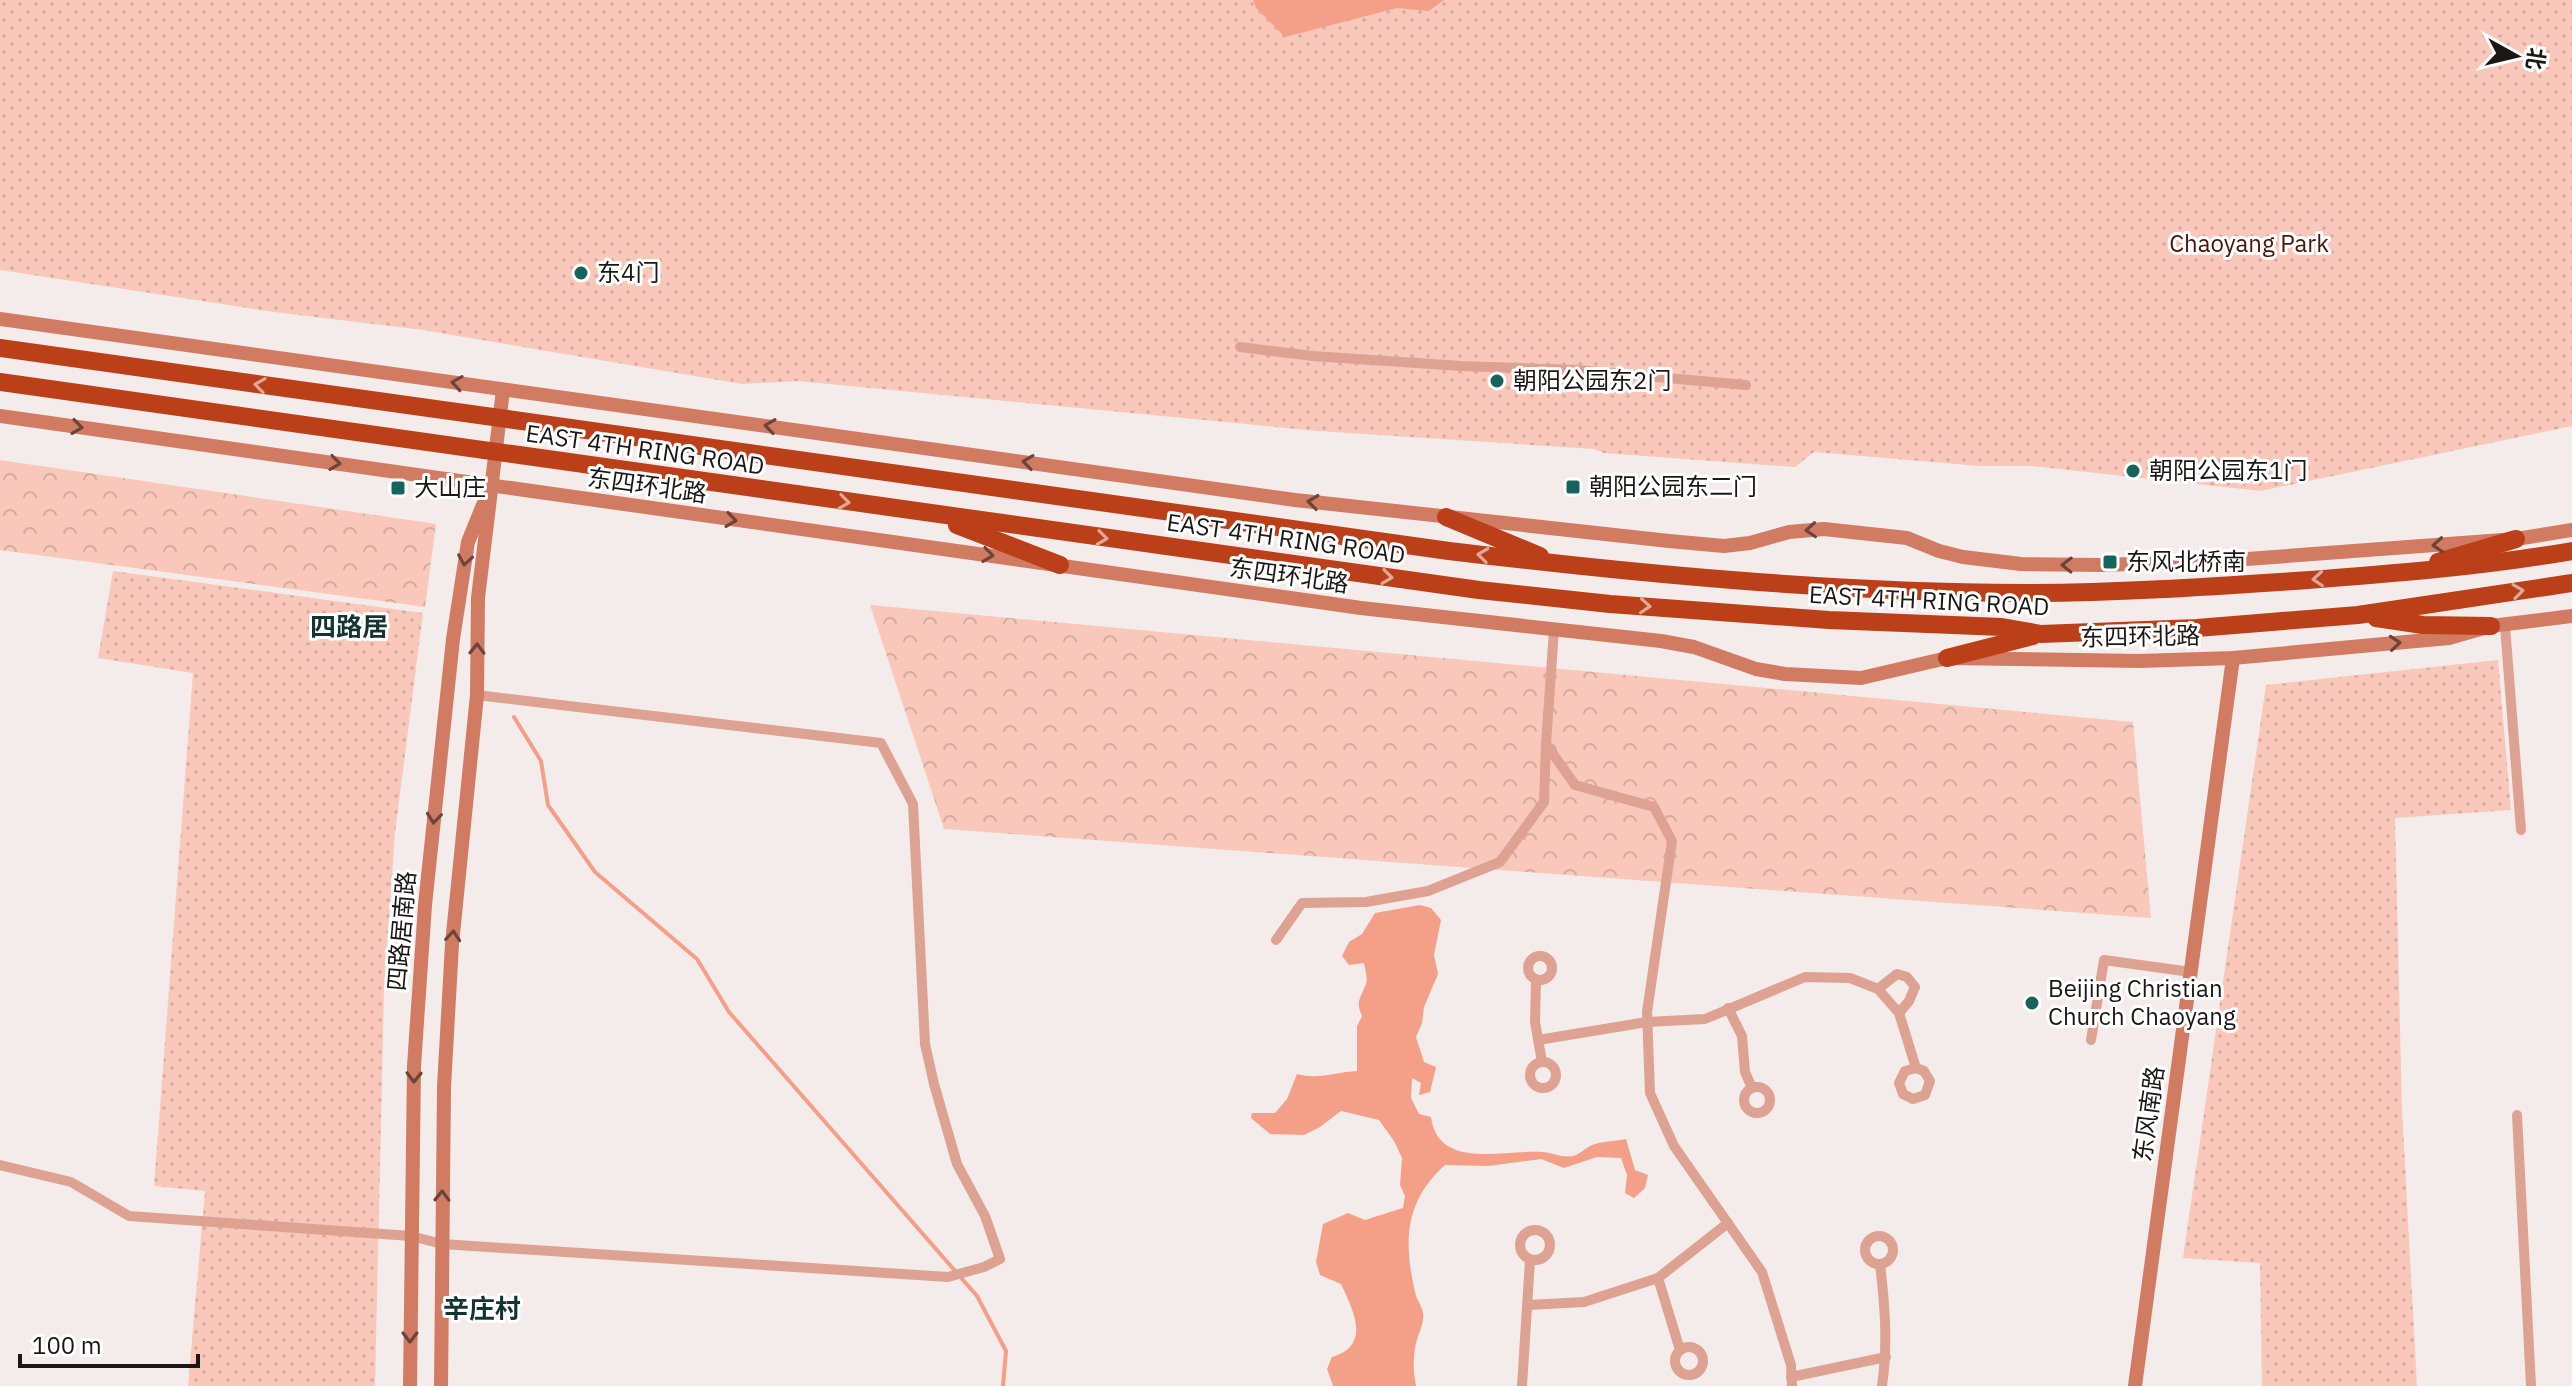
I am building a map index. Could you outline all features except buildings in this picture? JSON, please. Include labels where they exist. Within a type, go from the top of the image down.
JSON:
[{"type":"highway","name":"EAST 4TH RING ROAD","points":[[0,348],[1561,565],[1835,587],[2024,593],[2208,587],[2489,565],[2572,551]]},
{"type":"highway","name":"EAST 4TH RING ROAD","points":[[0,382],[1479,590],[1610,604],[1829,620],[2002,627],[2041,634],[2197,628],[2358,615],[2572,583]]},
{"type":"highway","points":[[928,514],[1060,565]]},
{"type":"highway","points":[[1446,517],[1561,565]]},
{"type":"highway","points":[[2395,574],[2516,539]]},
{"type":"highway","points":[[2358,615],[2423,625],[2498,626]]},
{"type":"highway","points":[[1947,658],[2041,634]]},
{"type":"street","points":[[0,319],[1295,500],[1724,546],[1750,543],[1789,532],[1824,529],[1907,538],[1963,557],[2021,564],[2101,565],[2220,561],[2516,539],[2572,530]]},
{"type":"street","points":[[1240,347],[1313,356],[1577,370],[1746,385]]},
{"type":"street","points":[[441,1386],[444,1087],[452,944],[477,695],[478,598],[503,390]]},
{"type":"street","name":"东四环北路","points":[[0,416],[1361,608],[1694,647],[1756,669],[1785,674],[1861,678],[1947,658],[2139,661],[2233,658],[2449,638],[2498,626],[2572,616]]},
{"type":"street","name":"四路居南路","points":[[410,1386],[414,1066],[428,874],[453,639],[468,542],[490,486]]},
{"type":"street","points":[[2498,626],[2521,830]]},
{"type":"street","points":[[1276,940],[1302,903],[1366,902],[1428,891],[1500,862],[1544,802],[1554,630]]},
{"type":"street","name":"东风南路","points":[[2135,1386],[2233,658]]},
{"type":"street","points":[[0,1165],[71,1182],[129,1216],[411,1236],[442,1244],[948,1277],[1000,1259],[985,1216],[957,1164],[934,1084],[925,1044],[913,804],[881,743],[477,695]]},
{"type":"street","points":[[1546,744],[1575,785],[1654,807],[1672,841],[1647,1022],[1650,1093],[1674,1146],[1762,1272],[1791,1365],[1792,1381],[1886,1357]]},
{"type":"street","points":[[2091,1040],[2104,960],[2191,972]]},
{"type":"street","points":[[1878,989],[1897,974],[1907,977],[1915,987],[1899,1013]]},
{"type":"street","points":[[1538,1040],[1647,1022],[1705,1019],[1805,977],[1850,978],[1878,989],[1899,1013],[1916,1068]]},
{"type":"street","points":[[1536,979],[1538,1040],[1542,1062]]},
{"type":"street","points":[[1728,1008],[1742,1036],[1745,1072],[1752,1088]]},
{"type":"street","points":[[2517,1115],[2531,1386]]},
{"type":"street","points":[[1528,1305],[1584,1302],[1658,1278],[1728,1223]]},
{"type":"street","points":[[1522,1386],[1530,1260]]},
{"type":"street","points":[[1880,1264],[1886,1357],[1882,1386]]},
{"type":"street","points":[[1658,1278],[1680,1350]]},
{"type":"green space","name":"Chaoyang Park","points":[[0,0],[2572,0],[2572,426],[2261,491],[2031,466],[1980,466],[1814,452],[1795,467],[1604,453],[1594,449],[1318,431],[798,381],[742,384],[423,330],[274,312],[0,270]]},
{"type":"green space","points":[[0,460],[436,524],[425,607],[0,550]]},
{"type":"green space","points":[[113,571],[423,613],[395,833],[384,990],[375,1386],[188,1386],[205,1191],[154,1186],[193,673],[98,658]]},
{"type":"green space","points":[[870,605],[2133,722],[2151,918],[944,829]]},
{"type":"green space","points":[[2498,660],[2511,810],[2395,818],[2402,1110],[2417,1386],[2262,1386],[2260,1263],[2183,1258],[2266,685]]},
{"type":"shaded area","points":[[1253,0],[1444,0],[1429,11],[1397,8],[1285,37],[1256,8]]},
{"type":"shaded area","points":[[1420,905],[1431,908],[1441,920],[1434,955],[1438,974],[1416,1037],[1424,1062],[1436,1067],[1430,1092],[1419,1095],[1421,1083],[1412,1078],[1411,1098],[1419,1114],[1431,1117],[1436,1134],[1446,1145],[1475,1154],[1543,1152],[1569,1156],[1595,1144],[1626,1139],[1635,1170],[1648,1175],[1645,1188],[1634,1198],[1625,1193],[1627,1175],[1621,1158],[1597,1157],[1564,1168],[1541,1159],[1488,1166],[1445,1165],[1421,1194],[1410,1224],[1409,1258],[1423,1317],[1414,1354],[1416,1386],[1333,1386],[1327,1369],[1332,1357],[1352,1344],[1356,1326],[1341,1284],[1320,1275],[1316,1262],[1323,1224],[1348,1213],[1365,1220],[1403,1208],[1405,1196],[1400,1185],[1402,1158],[1379,1120],[1341,1111],[1304,1135],[1270,1134],[1251,1118],[1252,1113],[1275,1113],[1287,1099],[1297,1074],[1320,1076],[1357,1071],[1357,1026],[1362,1016],[1359,1003],[1367,976],[1364,963],[1349,965],[1342,956],[1349,942],[1362,934],[1375,913]]},
{"type":"waterway","points":[[514,717],[541,761],[548,805],[595,872],[697,959],[729,1012],[977,1296],[1006,1351],[1003,1386]]},
{"type":"place","name":"东4门","points":[[581,273]]},
{"type":"place","name":"朝阳公园东2门","points":[[1497,381]]},
{"type":"place","name":"朝阳公园东1门","points":[[2133,471]]},
{"type":"place","name":"朝阳公园东二门","points":[[1573,487]]},
{"type":"place","name":"大山庄","points":[[398,488]]},
{"type":"place","name":"东风北桥南","points":[[2110,562]]},
{"type":"place","name":"Beijing Christian Church Chaoyang","points":[[2032,1003]]},
{"type":"district","name":"四路居","points":[[349,627]]},
{"type":"district","name":"辛庄村","points":[[482,1309]]}]
